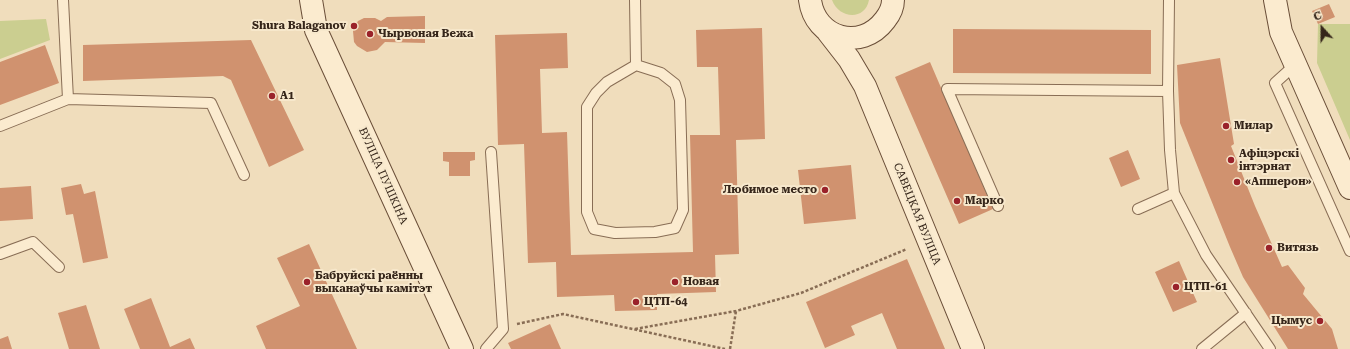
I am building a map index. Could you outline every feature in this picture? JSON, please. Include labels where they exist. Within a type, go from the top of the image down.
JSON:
[{"type":"street","name":"ВУЛІЦА ПУШКІНА","points":[[311,0],[316,30],[462,349]]},
{"type":"street","points":[[1275,0],[1282,32],[1350,188]]},
{"type":"street","name":"САВЕЦКАЯ ВУЛІЦА","points":[[861,78],[861,68],[864,54],[870,42],[888,16],[894,1]]},
{"type":"street","name":"САВЕЦКАЯ ВУЛІЦА","points":[[808,3],[817,22],[828,32],[849,59],[861,78],[973,349]]},
{"type":"street","points":[[828,32],[841,38],[856,38],[869,35],[880,27]]},
{"type":"lane","points":[[63,0],[68,99]]},
{"type":"lane","points":[[635,0],[636,65]]},
{"type":"lane","points":[[1169,0],[1168,91],[1170,150],[1174,193],[1206,255],[1270,349]]},
{"type":"lane","points":[[1296,64],[1275,83],[1350,251]]},
{"type":"lane","points":[[636,65],[661,73],[674,84],[680,100],[683,210],[675,228],[655,232],[615,233],[594,228],[587,212],[587,107],[596,93],[607,82],[636,65]]},
{"type":"lane","points":[[998,206],[947,89],[1168,91]]},
{"type":"lane","points":[[0,126],[68,99],[211,104],[244,175]]},
{"type":"lane","points":[[486,349],[503,329],[491,152]]},
{"type":"lane","points":[[1138,209],[1174,193]]},
{"type":"lane","points":[[0,254],[33,242],[59,267]]},
{"type":"lane","points":[[1202,349],[1246,313]]},
{"type":"path","points":[[635,330],[736,311],[801,293],[908,249]]},
{"type":"path","points":[[730,349],[736,311]]},
{"type":"path","points":[[503,329],[523,322],[563,314],[725,349]]},
{"type":"green space","points":[[832,0],[869,0],[867,7],[863,12],[852,15],[840,11]]},
{"type":"green space","points":[[46,19],[50,40],[0,59],[0,21]]},
{"type":"green space","points":[[1318,24],[1350,24],[1350,140],[1317,63]]},
{"type":"building","points":[[1329,4],[1335,17],[1318,24],[1312,11]]},
{"type":"building","points":[[425,16],[425,43],[385,42],[377,50],[367,52],[357,46],[354,42],[353,31],[355,26],[358,21],[364,18],[375,18],[381,21],[387,17]]},
{"type":"building","points":[[762,28],[765,139],[736,140],[739,254],[715,255],[716,292],[657,294],[657,310],[615,311],[614,295],[557,297],[556,262],[528,263],[524,144],[498,145],[495,35],[567,33],[568,68],[540,69],[542,133],[567,132],[571,255],[693,252],[690,135],[720,135],[718,67],[697,67],[696,30]]},
{"type":"building","points":[[953,29],[1151,30],[1151,74],[953,73]]},
{"type":"building","points":[[251,40],[304,150],[269,167],[231,80],[223,76],[83,81],[83,45]]},
{"type":"building","points":[[45,45],[59,83],[0,105],[0,62]]},
{"type":"building","points":[[1220,58],[1234,144],[1231,146],[1255,206],[1282,267],[1288,265],[1305,288],[1303,294],[1332,329],[1338,349],[1288,349],[1243,277],[1230,247],[1180,123],[1177,65]]},
{"type":"building","points":[[930,62],[993,209],[959,224],[895,77]]},
{"type":"building","points":[[1128,150],[1140,179],[1121,187],[1109,158]]},
{"type":"building","points":[[443,152],[475,152],[475,160],[470,161],[470,176],[449,176],[449,162],[443,161]]},
{"type":"building","points":[[851,165],[856,219],[804,224],[798,170]]},
{"type":"building","points":[[81,184],[84,194],[95,191],[108,258],[83,263],[73,214],[66,215],[61,188]]},
{"type":"building","points":[[31,186],[33,219],[0,221],[0,188]]},
{"type":"building","name":"Бабруйскі раённы выканаўчы камітэт","points":[[309,244],[357,349],[266,349],[256,326],[300,306],[277,258]]},
{"type":"building","points":[[907,259],[945,349],[897,349],[882,313],[851,326],[855,335],[825,348],[806,302]]},
{"type":"building","name":"ЦТП-61","points":[[1179,261],[1197,302],[1173,312],[1155,272]]},
{"type":"building","points":[[151,298],[170,347],[190,338],[195,349],[140,349],[124,309]]},
{"type":"building","points":[[86,305],[100,349],[69,349],[58,313]]},
{"type":"building","points":[[550,324],[561,349],[511,349],[508,343]]},
{"type":"building","points":[[8,336],[12,349],[0,349],[0,339]]},
{"type":"place","name":"Shura Balaganov","points":[[354,26]]},
{"type":"place","name":"Чырвоная Вежа","points":[[370,34]]},
{"type":"place","name":"A1","points":[[272,96]]},
{"type":"place","name":"Милар","points":[[1226,126]]},
{"type":"place","name":"Афіцэрскі інтэрнат","points":[[1231,160]]},
{"type":"place","name":"«Апшерон»","points":[[1237,182]]},
{"type":"place","name":"Любимое место","points":[[825,190]]},
{"type":"place","name":"Марко","points":[[957,201]]},
{"type":"place","name":"Витязь","points":[[1269,248]]},
{"type":"place","name":"Бабруйскі раённы выканаўчы камітэт","points":[[307,282]]},
{"type":"place","name":"Новая","points":[[675,282]]},
{"type":"place","name":"ЦТП-61","points":[[1176,287]]},
{"type":"place","name":"ЦТП-64","points":[[636,302]]},
{"type":"place","name":"Цымус","points":[[1320,321]]}]
